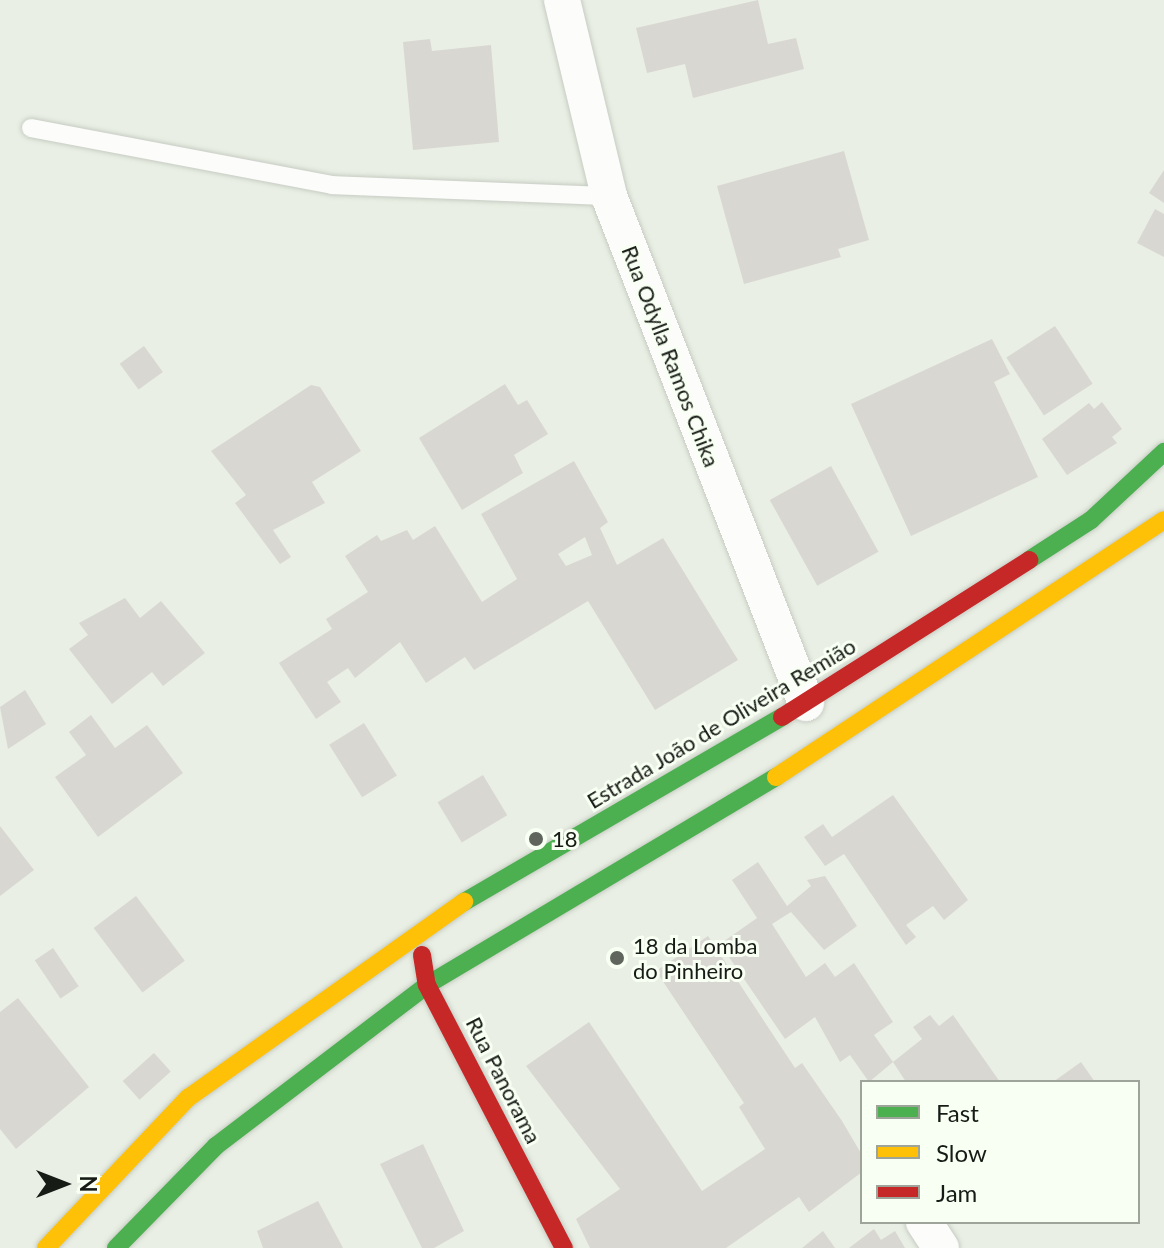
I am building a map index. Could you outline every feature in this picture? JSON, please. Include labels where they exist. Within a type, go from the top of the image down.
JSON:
[{"type":"main road","name":"Estrada João de Oliveira Remião","points":[[46,1248],[188,1098],[417,929],[806,703],[1091,520],[1164,452]]},
{"type":"main road","points":[[116,1248],[216,1146],[427,985],[828,746],[1164,520]]},
{"type":"main road","name":"Rua Panorama","points":[[417,929],[427,985],[564,1248]]},
{"type":"street","name":"Rua Odylla Ramos Chika","points":[[562,0],[609,196],[806,703]]},
{"type":"street","points":[[925,1224],[941,1248]]},
{"type":"lane","points":[[31,128],[332,185],[609,196]]},
{"type":"building","points":[[758,0],[768,44],[796,38],[804,69],[693,98],[685,64],[647,73],[636,28]]},
{"type":"building","points":[[430,39],[432,51],[491,45],[499,142],[413,150],[403,42]]},
{"type":"building","points":[[844,151],[869,240],[838,249],[841,257],[744,284],[717,186]]},
{"type":"building","points":[[1164,170],[1164,203],[1149,193]]},
{"type":"building","points":[[1155,209],[1164,214],[1164,257],[1137,243]]},
{"type":"building","points":[[1055,326],[1093,384],[1044,415],[1006,358]]},
{"type":"building","points":[[992,339],[1010,374],[994,382],[1038,477],[911,536],[851,404]]},
{"type":"building","points":[[144,346],[163,372],[139,390],[120,364]]},
{"type":"building","points":[[505,384],[518,405],[527,400],[548,434],[514,455],[523,473],[462,510],[419,438]]},
{"type":"building","points":[[311,385],[320,387],[361,451],[312,482],[325,503],[273,530],[291,557],[280,564],[235,503],[246,495],[211,451]]},
{"type":"building","points":[[1102,402],[1122,429],[1112,437],[1117,443],[1067,475],[1042,439],[1089,403],[1094,409]]},
{"type":"building","points":[[574,461],[608,522],[600,528],[617,565],[663,538],[738,660],[655,710],[588,601],[474,670],[465,657],[426,683],[400,642],[355,678],[348,668],[327,682],[341,702],[316,719],[279,663],[332,629],[326,619],[368,592],[345,556],[377,535],[381,541],[407,530],[413,540],[435,526],[482,602],[517,579],[481,514]],"holes":[[[585,537],[592,555],[566,566],[558,554]]]},
{"type":"building","points":[[831,466],[879,552],[817,586],[770,500]]},
{"type":"building","points":[[125,598],[140,618],[161,601],[205,653],[163,686],[152,672],[112,704],[69,649],[88,635],[79,623]]},
{"type":"building","points":[[25,690],[46,724],[8,749],[0,707]]},
{"type":"building","points":[[91,715],[115,748],[147,725],[183,773],[98,837],[55,777],[86,755],[69,732]]},
{"type":"building","points":[[364,723],[397,776],[362,797],[329,745]]},
{"type":"building","points":[[483,775],[507,815],[462,843],[438,802]]},
{"type":"building","points":[[893,795],[968,900],[944,920],[933,906],[906,925],[916,937],[906,945],[844,854],[825,866],[804,837],[823,824],[832,837]]},
{"type":"building","points":[[0,826],[34,870],[0,896]]},
{"type":"building","points":[[758,862],[787,906],[811,886],[807,880],[825,876],[857,926],[824,950],[791,912],[772,924],[806,977],[825,963],[835,977],[854,963],[893,1022],[874,1035],[893,1062],[871,1080],[868,1080],[850,1055],[840,1062],[815,1017],[785,1039],[720,944],[757,918],[732,880]]},
{"type":"building","points":[[136,896],[185,961],[142,993],[94,928]]},
{"type":"building","points":[[708,936],[795,1068],[802,1063],[842,1121],[860,1152],[860,1174],[809,1212],[799,1197],[726,1248],[590,1248],[576,1219],[620,1189],[526,1066],[589,1022],[702,1191],[765,1149],[739,1107],[744,1103],[656,971]]},
{"type":"building","points":[[53,948],[79,986],[60,998],[35,960]]},
{"type":"building","points":[[18,998],[89,1087],[16,1149],[0,1129],[0,1012]]},
{"type":"building","points":[[930,1015],[939,1026],[953,1015],[999,1080],[905,1080],[893,1062],[922,1039],[913,1027]]},
{"type":"building","points":[[154,1053],[171,1072],[140,1100],[123,1081]]},
{"type":"building","points":[[1081,1062],[1094,1080],[1056,1080]]},
{"type":"building","points":[[423,1144],[464,1231],[434,1248],[422,1248],[380,1164]]},
{"type":"building","points":[[318,1201],[343,1248],[263,1248],[257,1231]]},
{"type":"building","points":[[874,1229],[881,1240],[895,1231],[905,1248],[849,1248]]},
{"type":"building","points":[[823,1231],[835,1248],[802,1248]]},
{"type":"traffic: fast","points":[[1029,560],[1091,520],[1164,452]]},
{"type":"traffic: fast","points":[[464,902],[782,717]]},
{"type":"traffic: fast","points":[[116,1248],[216,1146],[427,985],[776,777]]},
{"type":"traffic: slow","points":[[776,777],[1164,520]]},
{"type":"traffic: slow","points":[[46,1248],[188,1098],[464,902]]},
{"type":"traffic: jam","points":[[782,717],[1029,560]]},
{"type":"traffic: jam","points":[[422,955],[427,985],[564,1248]]},
{"type":"place","name":"18","points":[[536,839]]},
{"type":"place","name":"18 da Lomba do Pinheiro","points":[[617,958]]}]
